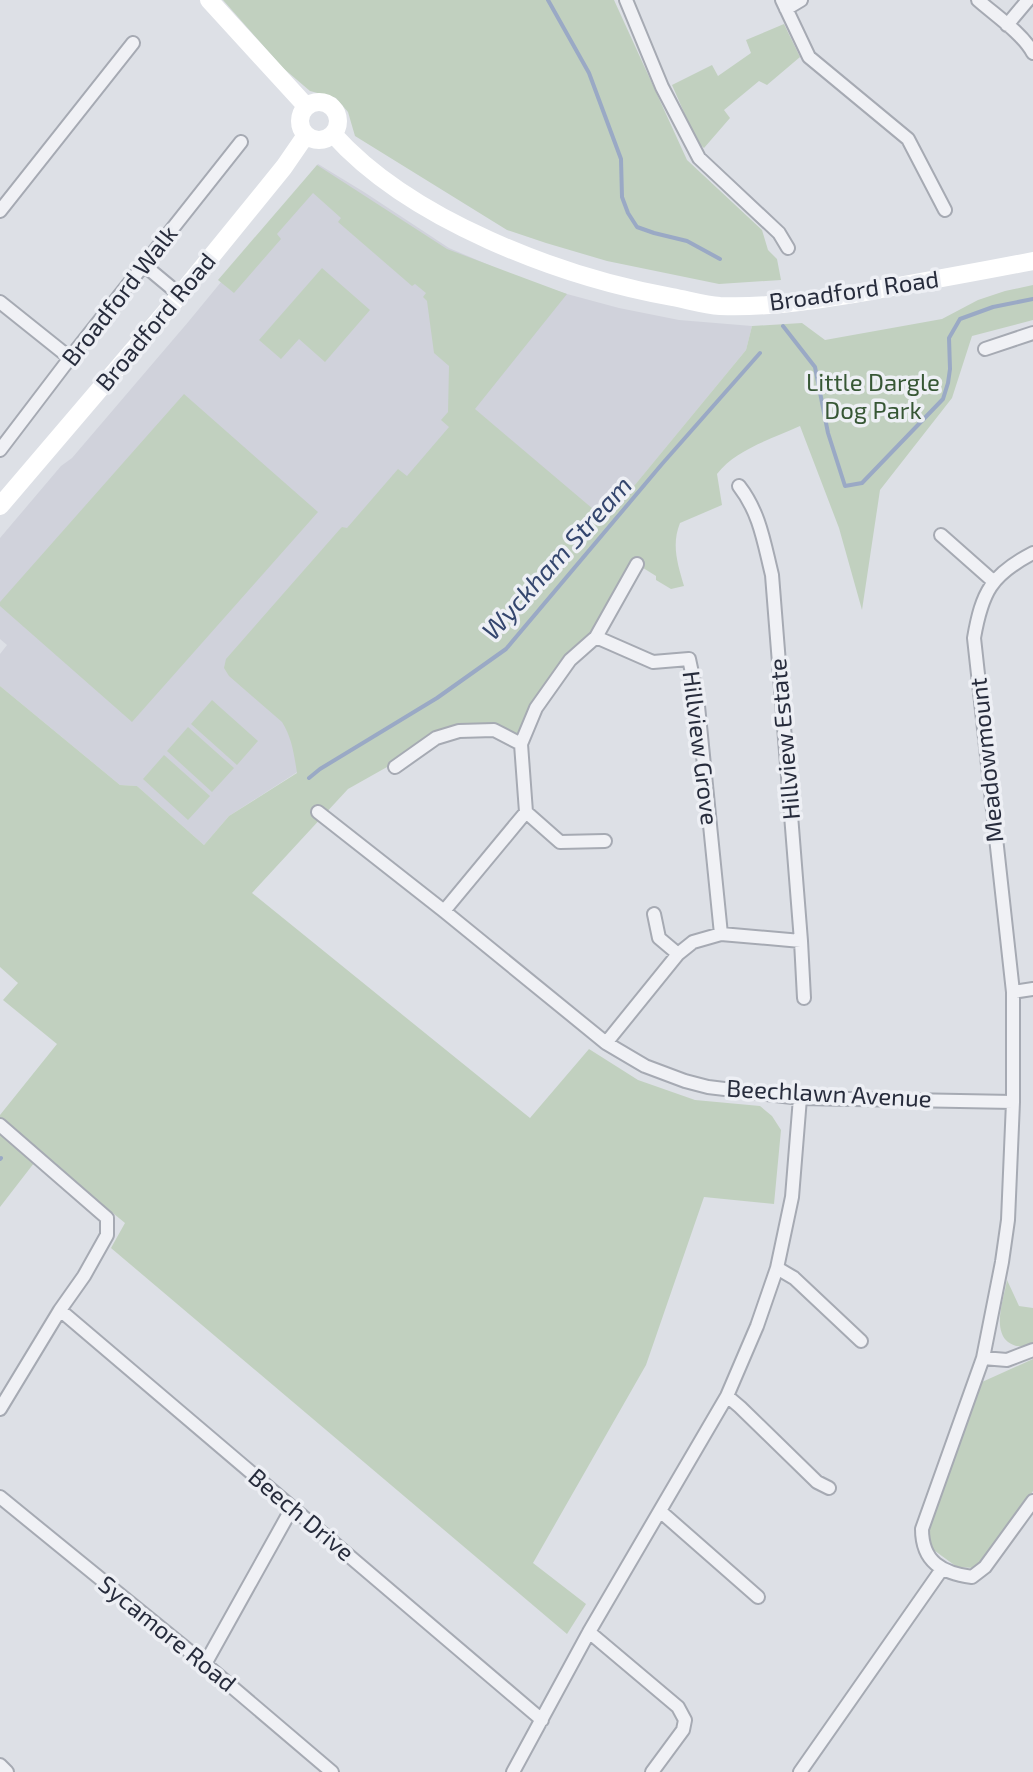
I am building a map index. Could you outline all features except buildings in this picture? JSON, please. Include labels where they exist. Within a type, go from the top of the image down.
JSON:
[{"type":"street","points":[[209,0],[306,106]]},
{"type":"street","points":[[626,0],[662,87],[699,158],[779,233],[788,248]]},
{"type":"street","points":[[801,0],[784,4],[809,57],[908,139],[945,210]]},
{"type":"street","points":[[978,0],[1033,53]]},
{"type":"street","points":[[1007,25],[1028,0]]},
{"type":"street","points":[[0,211],[133,43]]},
{"type":"street","points":[[323,102],[332,107],[338,118],[333,134],[323,139],[306,135],[300,124],[306,106],[323,102]]},
{"type":"street","name":"Broadford Road","points":[[333,134],[353,155],[386,180],[466,230],[550,265],[637,291],[719,306],[796,303],[1033,261]]},
{"type":"street","name":"Broadford Road","points":[[0,506],[180,295],[284,167],[306,135]]},
{"type":"street","name":"Broadford Walk","points":[[0,450],[241,142]]},
{"type":"street","points":[[144,265],[180,295]]},
{"type":"street","points":[[0,302],[70,358]]},
{"type":"street","points":[[985,349],[1033,333]]},
{"type":"street","name":"Hillview Estate","points":[[739,486],[751,502],[772,575],[804,998]]},
{"type":"street","points":[[941,535],[993,581],[1015,562],[1033,553]]},
{"type":"street","points":[[444,911],[526,812],[521,744],[536,708],[570,660],[596,637],[637,564]]},
{"type":"street","name":"Meadowmount","points":[[942,1569],[922,1545],[922,1529],[983,1358],[1008,1220],[1013,1102],[1013,992],[974,638],[979,609],[993,581]]},
{"type":"street","name":"Hillview Grove","points":[[596,637],[653,662],[689,659],[697,696],[721,934]]},
{"type":"street","points":[[395,767],[436,738],[459,731],[494,730],[521,744]]},
{"type":"street","points":[[318,812],[606,1043],[678,954],[693,942],[721,934],[801,941]]},
{"type":"street","points":[[526,812],[560,842],[605,841]]},
{"type":"street","points":[[654,914],[659,938],[678,954]]},
{"type":"street","points":[[1013,992],[1033,989]]},
{"type":"street","name":"Beechlawn Avenue","points":[[606,1043],[645,1066],[708,1087],[800,1098],[1013,1102]]},
{"type":"street","points":[[685,1081],[690,1067]]},
{"type":"street","points":[[513,1772],[589,1632],[727,1396],[757,1326],[777,1268],[792,1197],[800,1098]]},
{"type":"street","points":[[0,1125],[107,1218],[107,1235],[0,1409]]},
{"type":"street","points":[[777,1268],[794,1278],[861,1341]]},
{"type":"street","name":"Beech Drive","points":[[60,1310],[542,1720]]},
{"type":"street","points":[[983,1358],[1007,1360],[1033,1350]]},
{"type":"street","points":[[727,1396],[817,1482],[829,1488]]},
{"type":"street","name":"Sycamore Road","points":[[0,1497],[332,1772]]},
{"type":"street","points":[[800,1772],[942,1569],[972,1577],[985,1567],[1033,1501]]},
{"type":"street","points":[[205,1664],[292,1508]]},
{"type":"street","points":[[660,1511],[758,1597]]},
{"type":"street","points":[[589,1632],[678,1707],[685,1720],[683,1730],[652,1772]]},
{"type":"street","points":[[0,1765],[7,1772]]},
{"type":"shaded area","points":[[318,164],[449,248],[524,280],[619,308],[679,320],[752,326],[746,350],[528,615],[465,664],[229,816],[204,845],[137,786],[120,785],[0,686],[0,654],[7,645],[0,639],[0,538],[189,321]]},
{"type":"green space","points":[[223,0],[614,0],[687,160],[762,230],[768,250],[777,259],[781,280],[719,284],[607,261],[507,230],[355,136],[348,112],[336,98],[310,91],[283,68]]},
{"type":"green space","points":[[784,24],[800,57],[767,85],[759,81],[724,110],[730,118],[704,148],[697,142],[672,85],[712,65],[718,76],[751,53],[746,40]]},
{"type":"green space","name":"Little Dargle Dog Park","points":[[317,165],[447,249],[567,294],[475,409],[606,520],[746,350],[752,326],[802,323],[825,340],[942,319],[978,300],[1033,285],[1033,320],[972,336],[952,398],[880,490],[862,610],[839,528],[800,426],[755,446],[725,465],[717,474],[722,505],[680,523],[677,531],[678,563],[684,586],[671,589],[640,566],[618,603],[568,662],[520,740],[458,727],[348,789],[252,893],[530,1118],[589,1049],[638,1080],[695,1100],[760,1106],[772,1116],[781,1130],[774,1204],[704,1197],[646,1365],[533,1563],[586,1604],[567,1634],[111,1248],[125,1223],[41,1154],[0,1207],[0,1115],[57,1044],[3,1000],[18,983],[0,967],[0,686],[120,785],[137,786],[204,845],[229,816],[297,773],[294,753],[282,722],[229,676],[224,668],[226,659],[340,529],[347,528],[398,469],[407,476],[449,427],[441,420],[448,412],[449,366],[434,353],[427,301],[423,297],[426,293],[415,284],[412,286],[338,222],[341,218],[313,193],[277,234],[281,239],[234,293],[218,280]]},
{"type":"green space","points":[[322,268],[370,310],[325,362],[299,339],[281,359],[259,340]]},
{"type":"green space","points":[[184,394],[318,512],[132,722],[0,606],[0,602]]},
{"type":"green space","points":[[212,700],[258,741],[237,765],[191,724]]},
{"type":"green space","points":[[188,727],[234,768],[212,792],[167,751]]},
{"type":"green space","points":[[164,755],[210,796],[188,820],[143,779]]},
{"type":"green space","points":[[1007,1280],[1019,1306],[1033,1308],[1033,1344],[1014,1345],[1003,1336],[1000,1313]]},
{"type":"green space","points":[[1033,1359],[1033,1491],[987,1557],[974,1568],[957,1567],[931,1548],[927,1535],[976,1394],[982,1382]]},
{"type":"waterway","points":[[548,0],[589,73],[621,159],[622,197],[637,227],[687,241],[720,259]]},
{"type":"waterway","points":[[783,326],[815,367],[828,433],[845,486],[862,483],[943,399],[950,369],[949,338],[960,319],[993,307],[1033,299]]},
{"type":"waterway","name":"Wyckham Stream","points":[[309,778],[437,698],[506,649],[760,353]]}]
